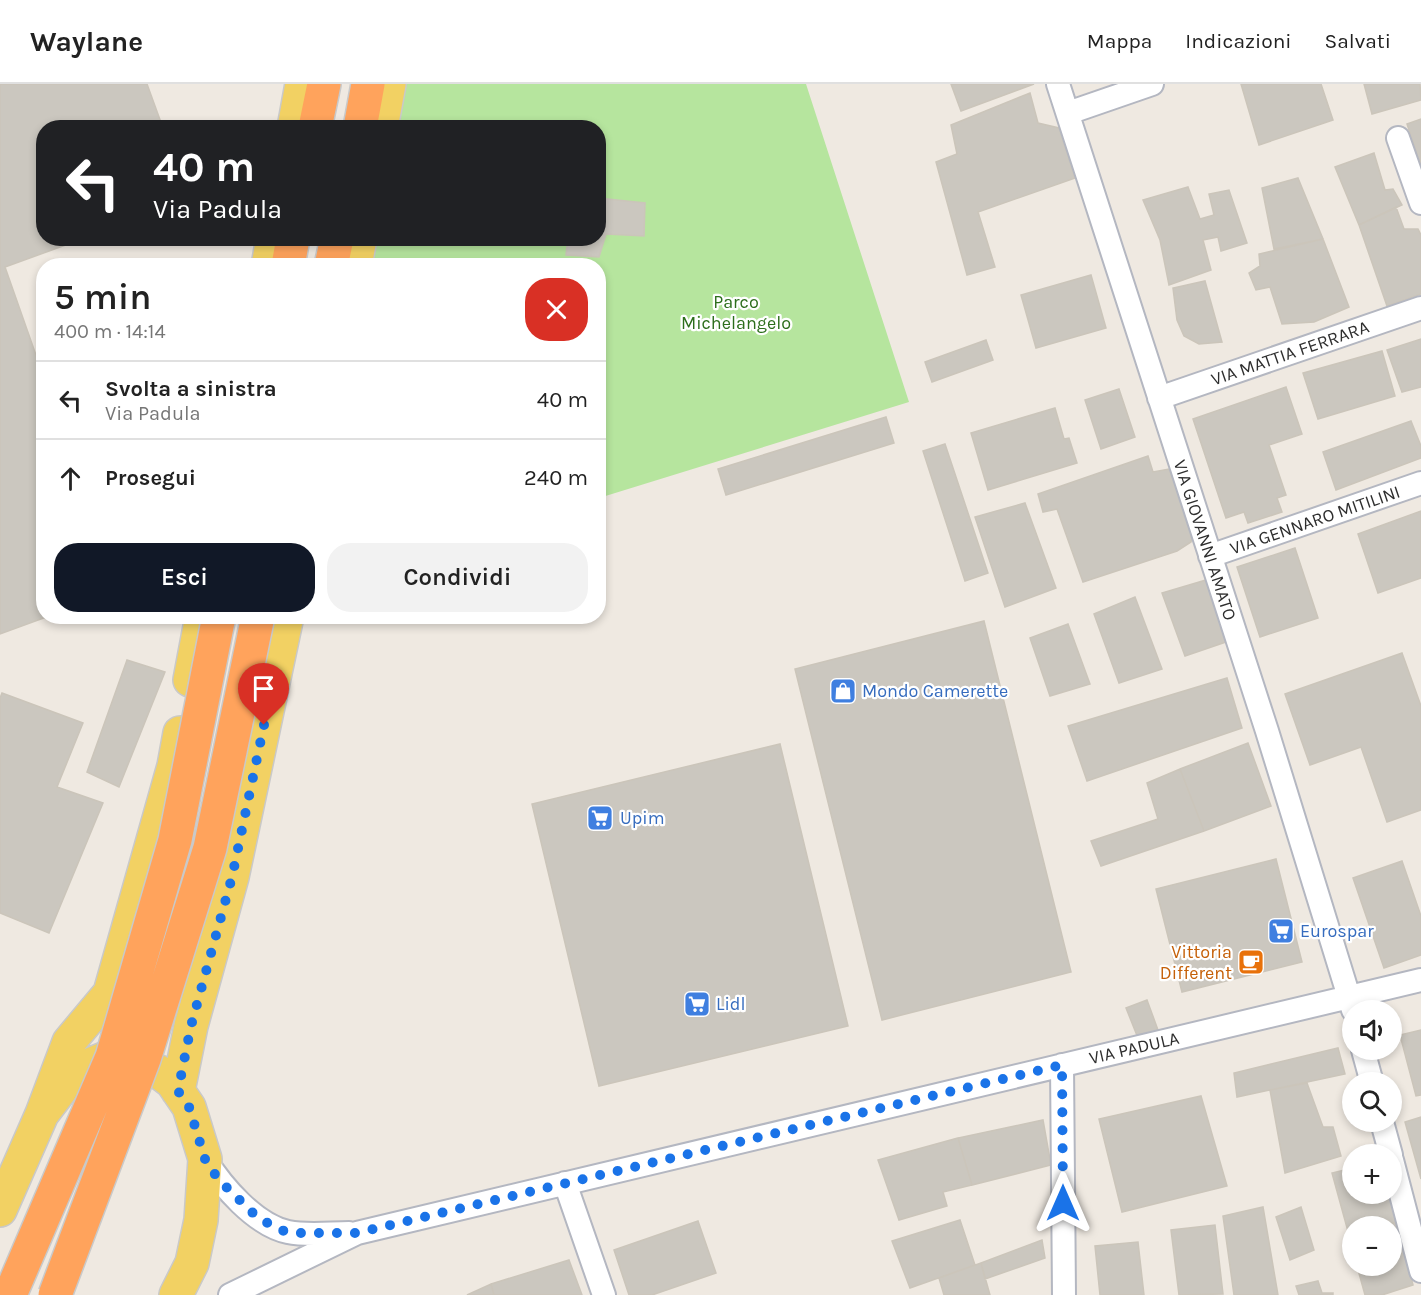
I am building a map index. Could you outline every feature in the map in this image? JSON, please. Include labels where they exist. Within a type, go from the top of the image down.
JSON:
[{"type":"highway","points":[[317,120],[324,84]]},
{"type":"highway","points":[[361,120],[368,84]]},
{"type":"highway","points":[[10,1295],[112,1057],[175,840],[217,624]]},
{"type":"highway","points":[[55,1295],[144,1059],[210,848],[256,624]]},
{"type":"main road","points":[[295,120],[302,84]]},
{"type":"main road","points":[[382,120],[389,84]]},
{"type":"main road","points":[[0,1210],[42,1114],[69,1042],[110,993],[174,766],[201,624]]},
{"type":"main road","points":[[178,1091],[191,1026],[232,877],[285,624]]},
{"type":"main road","points":[[42,1114],[68,1080],[87,1066],[104,1059],[136,1062],[159,1072],[172,1082],[189,1107],[205,1159],[201,1220],[192,1263],[176,1295]]},
{"type":"street","name":"VIA GIOVANNI AMATO","points":[[1058,84],[1350,1000]]},
{"type":"street","points":[[1068,113],[1152,84]]},
{"type":"street","points":[[1398,138],[1421,203]]},
{"type":"street","name":"VIA MATTIA FERRARA","points":[[1159,398],[1421,308]]},
{"type":"street","name":"VIA GENNARO MITILINI","points":[[1210,556],[1421,483]]},
{"type":"street","name":"VIA PADULA","points":[[1363,1000],[1421,980]]},
{"type":"street","name":"VIA PADULA","points":[[230,1295],[357,1233],[1062,1065],[1342,1006]]},
{"type":"street","points":[[1062,1065],[1064,1295]]},
{"type":"street","name":"VIA PADULA","points":[[205,1159],[218,1179],[257,1217],[278,1229],[291,1233],[357,1233]]},
{"type":"street","points":[[565,1183],[604,1295]]},
{"type":"street","points":[[1402,1198],[1421,1271]]},
{"type":"green space","name":"Parco Michelangelo","points":[[405,84],[806,84],[909,402],[606,496],[606,258],[369,258],[372,246],[606,246],[606,120],[397,120]]},
{"type":"building","points":[[0,84],[147,84],[160,120],[36,120],[36,246],[63,246],[5,267],[36,355],[36,621],[0,634]]},
{"type":"building","points":[[951,84],[1034,84],[961,111]]},
{"type":"building","points":[[1241,84],[1321,84],[1333,120],[1259,145]]},
{"type":"building","points":[[1364,84],[1420,84],[1421,100],[1372,114]]},
{"type":"building","points":[[1030,93],[1038,123],[1059,128],[1075,178],[978,212],[995,267],[967,275],[936,162],[957,154],[951,125]]},
{"type":"building","points":[[1421,119],[1421,166],[1407,124]]},
{"type":"building","points":[[1374,153],[1385,190],[1393,189],[1402,205],[1359,225],[1335,167]]},
{"type":"building","points":[[1298,178],[1323,239],[1274,249],[1262,188]]},
{"type":"building","points":[[1188,187],[1200,219],[1214,215],[1209,194],[1229,190],[1247,243],[1221,251],[1218,237],[1203,240],[1211,270],[1169,285],[1160,240],[1143,200]]},
{"type":"building","points":[[606,199],[645,203],[644,236],[606,234]]},
{"type":"building","points":[[1396,207],[1404,229],[1418,229],[1421,235],[1421,294],[1387,306],[1359,225]]},
{"type":"building","points":[[1323,239],[1349,307],[1314,322],[1282,324],[1270,287],[1256,290],[1249,273],[1260,266],[1259,254]]},
{"type":"building","points":[[567,246],[602,246],[599,257],[566,255]]},
{"type":"building","points":[[1091,275],[1106,328],[1036,348],[1021,295]]},
{"type":"building","points":[[1205,281],[1222,342],[1199,344],[1184,336],[1177,320],[1173,288]]},
{"type":"building","points":[[1421,339],[1421,387],[1402,392],[1387,350]]},
{"type":"building","points":[[986,340],[993,360],[932,382],[925,362]]},
{"type":"building","points":[[1382,351],[1395,396],[1318,419],[1303,373]]},
{"type":"building","points":[[1286,387],[1302,434],[1269,445],[1286,495],[1277,498],[1282,512],[1248,523],[1244,512],[1226,518],[1193,419]]},
{"type":"building","points":[[1119,389],[1135,437],[1101,449],[1085,400]]},
{"type":"building","points":[[1055,408],[1064,439],[1069,438],[1077,463],[988,490],[971,433]]},
{"type":"building","points":[[886,417],[894,443],[726,495],[718,469]]},
{"type":"building","points":[[1411,421],[1421,446],[1421,458],[1336,490],[1323,452]]},
{"type":"building","points":[[945,444],[988,573],[965,581],[923,451]]},
{"type":"building","points":[[1148,456],[1153,472],[1169,469],[1194,530],[1191,542],[1177,551],[1083,582],[1057,509],[1043,512],[1038,494]]},
{"type":"building","points":[[1025,503],[1056,588],[1005,607],[975,517]]},
{"type":"building","points":[[1421,511],[1421,578],[1378,593],[1358,534]]},
{"type":"building","points":[[1295,548],[1318,618],[1260,637],[1237,567]]},
{"type":"building","points":[[1206,580],[1226,642],[1185,656],[1162,593]]},
{"type":"building","points":[[1135,597],[1162,669],[1119,683],[1094,614]]},
{"type":"building","points":[[984,621],[1071,972],[882,1020],[795,669]]},
{"type":"building","points":[[1068,624],[1090,684],[1050,696],[1030,638]]},
{"type":"building","points":[[1402,653],[1421,706],[1421,810],[1387,822],[1361,747],[1310,765],[1285,694]]},
{"type":"building","points":[[127,660],[165,672],[119,787],[87,772]]},
{"type":"building","points":[[1227,678],[1242,728],[1087,781],[1068,726]]},
{"type":"building","points":[[2,693],[83,723],[57,787],[103,803],[49,933],[0,913],[0,698]]},
{"type":"building","points":[[1248,743],[1271,806],[1204,831],[1180,769]]},
{"type":"building","points":[[780,744],[848,1026],[599,1086],[532,804]]},
{"type":"building","points":[[1180,769],[1204,831],[1101,866],[1091,841],[1158,819],[1147,783]]},
{"type":"building","points":[[1276,859],[1302,962],[1182,992],[1156,889]]},
{"type":"building","points":[[1402,861],[1421,916],[1421,955],[1384,968],[1353,878]]},
{"type":"building","points":[[1147,1000],[1158,1030],[1138,1038],[1126,1008]]},
{"type":"building","points":[[1421,1030],[1421,1095],[1416,1096],[1402,1035]]},
{"type":"building","points":[[1338,1048],[1344,1072],[1342,1072],[1342,1075],[1237,1097],[1234,1073]]},
{"type":"building","points":[[1307,1083],[1323,1127],[1333,1127],[1341,1156],[1285,1173],[1270,1090]]},
{"type":"building","points":[[1201,1096],[1227,1186],[1122,1212],[1099,1119]]},
{"type":"building","points":[[1421,1117],[1421,1179],[1405,1122]]},
{"type":"building","points":[[1043,1120],[1051,1165],[972,1185],[958,1138]]},
{"type":"building","points":[[958,1138],[972,1185],[943,1192],[947,1206],[899,1220],[878,1160]]},
{"type":"building","points":[[1342,1171],[1342,1204],[1392,1204],[1396,1216],[1344,1216],[1332,1173]]},
{"type":"building","points":[[1263,1207],[1278,1295],[1234,1295],[1223,1216]]},
{"type":"building","points":[[1301,1207],[1314,1250],[1290,1260],[1276,1217]]},
{"type":"building","points":[[960,1220],[975,1265],[910,1288],[892,1241]]},
{"type":"building","points":[[698,1221],[716,1273],[652,1295],[629,1295],[614,1250]]},
{"type":"building","points":[[1215,1225],[1223,1294],[1179,1295],[1171,1230]]},
{"type":"building","points":[[1042,1240],[1045,1258],[985,1279],[981,1263]]},
{"type":"building","points":[[1138,1242],[1144,1295],[1100,1295],[1095,1246]]},
{"type":"building","points":[[1402,1242],[1413,1285],[1382,1295],[1365,1295],[1360,1276],[1402,1276]]},
{"type":"building","points":[[569,1260],[582,1295],[494,1295],[491,1284]]},
{"type":"building","points":[[981,1263],[990,1295],[944,1295],[939,1278]]},
{"type":"building","points":[[1318,1281],[1322,1293],[1333,1293],[1333,1295],[1299,1295],[1296,1286]]},
{"type":"building","points":[[491,1284],[494,1295],[467,1295]]},
{"type":"place","name":"Mondo Camerette","points":[[843,691]]},
{"type":"place","name":"Upim","points":[[600,818]]},
{"type":"place","name":"Eurospar","points":[[1281,931]]},
{"type":"place","name":"Vittoria Different","points":[[1251,962]]},
{"type":"place","name":"Lidl","points":[[697,1004]]},
{"type":"route","points":[[264,725],[232,877],[191,1026],[178,1091],[189,1107],[205,1159],[218,1179],[257,1217],[278,1229],[291,1233],[357,1233],[1062,1065],[1063,1203]]}]
